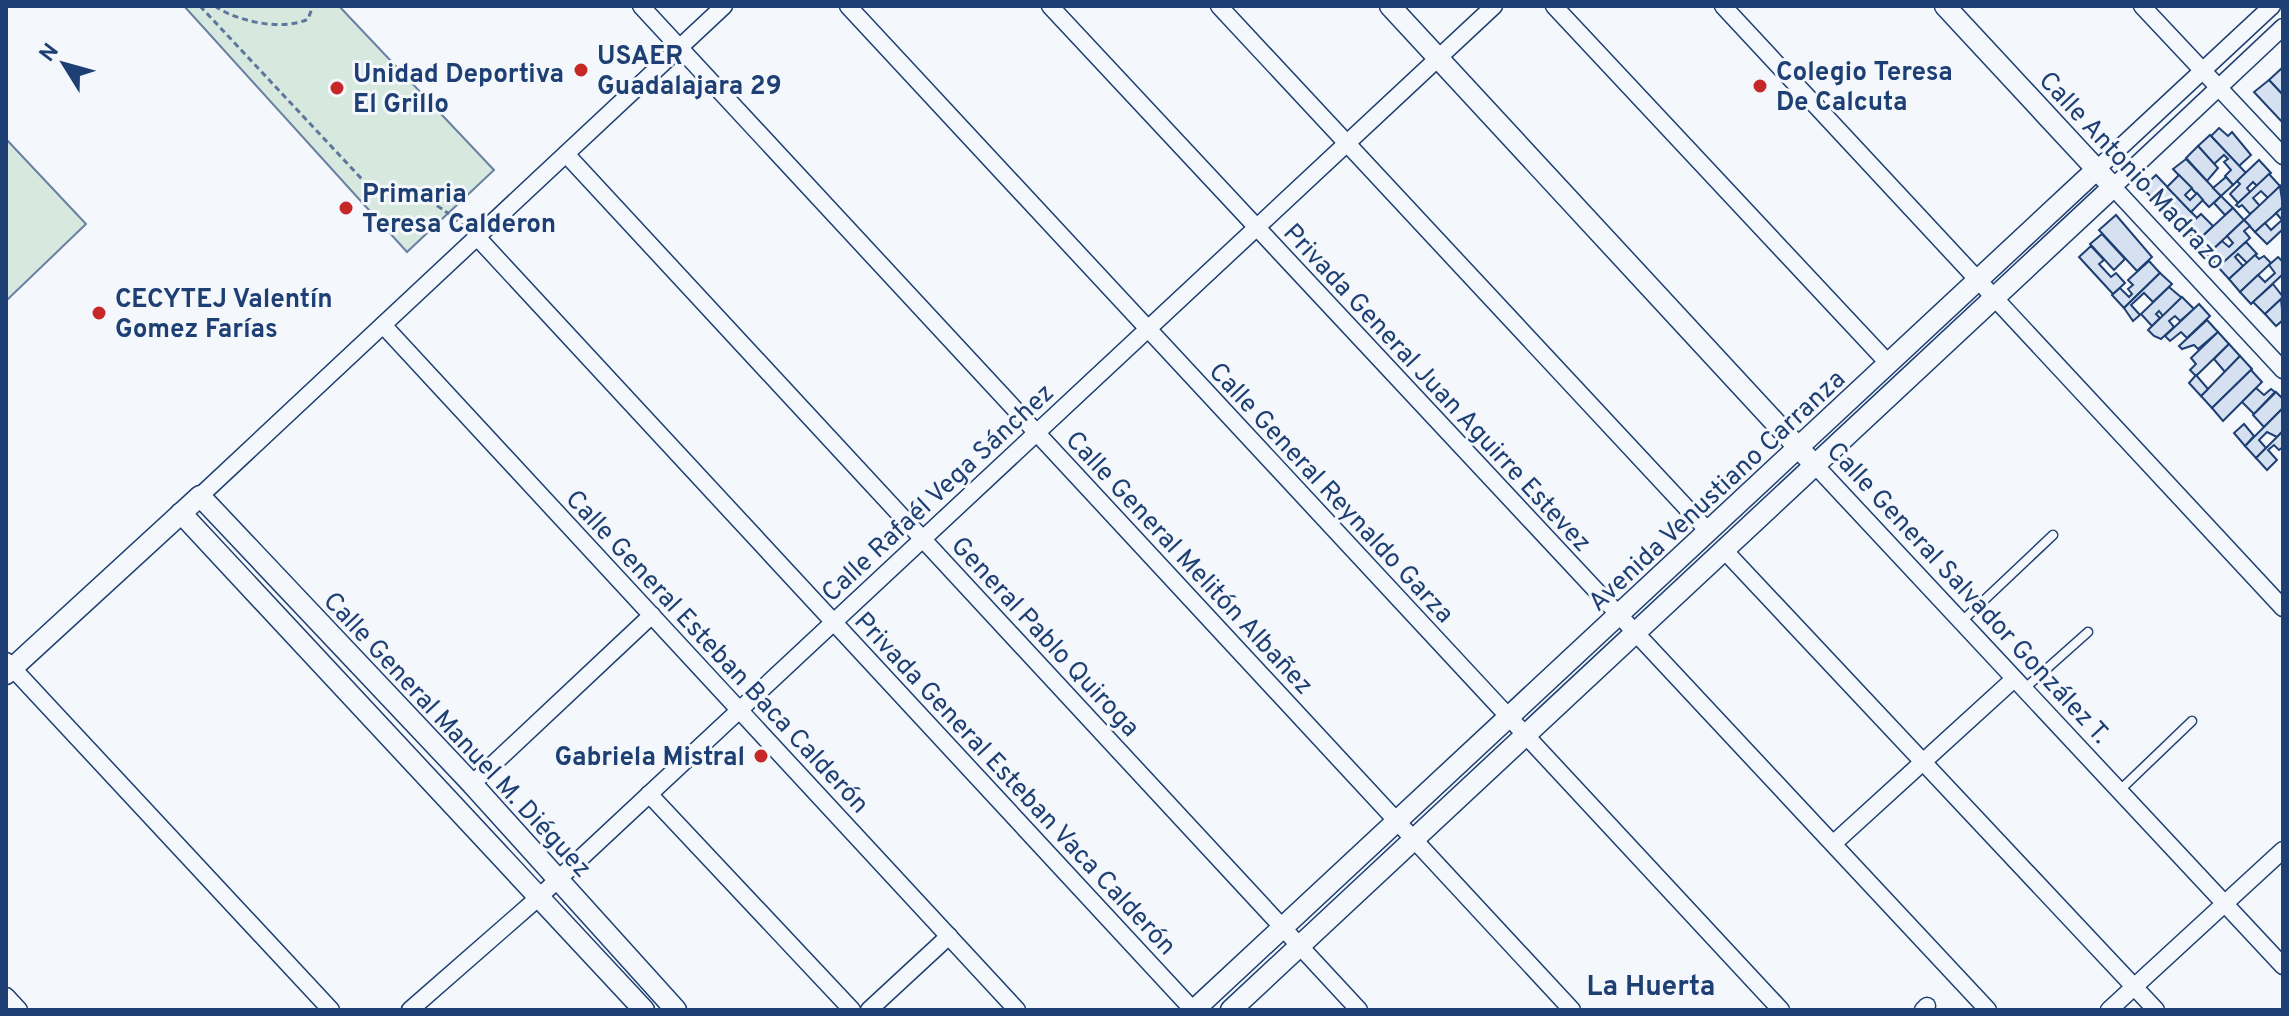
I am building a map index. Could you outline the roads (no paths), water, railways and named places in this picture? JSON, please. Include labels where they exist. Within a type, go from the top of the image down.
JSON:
[{"type":"street","name":"Calle General Melitón Albañez","points":[[641,6],[1572,1010]]},
{"type":"street","points":[[331,1010],[8,668],[200,496],[724,6]]},
{"type":"street","name":"Calle General Reynaldo Garza","points":[[848,6],[1781,1010]]},
{"type":"street","name":"Privada General Juan Aguirre Estevez","points":[[1050,6],[1988,1010]]},
{"type":"street","points":[[1219,6],[1709,532]]},
{"type":"street","name":"Calle General Salvador González T.","points":[[1390,6],[2283,966]]},
{"type":"street","name":"Calle Rafaél Vega Sánchez","points":[[410,1010],[538,898],[1494,6]]},
{"type":"street","points":[[1554,6],[1889,364]]},
{"type":"street","points":[[1723,6],[2283,608]]},
{"type":"street","name":"Calle Antonio Madrazo","points":[[1945,6],[2283,370]]},
{"type":"street","points":[[2142,6],[2283,156]]},
{"type":"street","name":"Avenida Venustiano Carranza","points":[[1193,1010],[2272,6]]},
{"type":"street","name":"Avenida Venustiano Carranza","points":[[1231,1010],[2283,27]]},
{"type":"street","name":"General Pablo Quiroga","points":[[566,154],[1359,1010]]},
{"type":"street","name":"Privada General Esteban Vaca Calderón","points":[[477,237],[1193,1010]]},
{"type":"street","name":"Calle General Esteban Baca Calderón","points":[[383,325],[1017,1010]]},
{"type":"street","name":"Calle General Manuel M. Diéguez","points":[[200,496],[472,784],[676,1010]]},
{"type":"street","name":"Calle General Manuel M. Diéguez","points":[[181,513],[644,1010]]},
{"type":"street","points":[[1724,550],[2156,1010]]},
{"type":"street","points":[[472,784],[652,615]]},
{"type":"street","points":[[1834,843],[1923,761],[2019,684]]},
{"type":"street","points":[[649,794],[852,1010]]},
{"type":"street","points":[[2109,1010],[2283,850]]},
{"type":"street","points":[[869,1010],[949,936]]},
{"type":"street","points":[[6,996],[19,1010]]},
{"type":"lane","points":[[1961,622],[2053,535]]},
{"type":"lane","points":[[2019,684],[2088,632]]},
{"type":"lane","points":[[2118,792],[2192,721]]},
{"type":"place","name":"USAER Guadalajara 29","points":[[581,70]]},
{"type":"place","name":"Colegio Teresa De Calcuta","points":[[1760,86]]},
{"type":"place","name":"Unidad Deportiva El Grillo","points":[[337,88]]},
{"type":"place","name":"Primaria Teresa Calderon","points":[[346,208]]},
{"type":"place","name":"CECYTEJ Valentín Gomez Farías","points":[[99,313]]},
{"type":"place","name":"Gabriela Mistral","points":[[761,756]]},
{"type":"district","name":"La Huerta","points":[[1651,985]]}]
